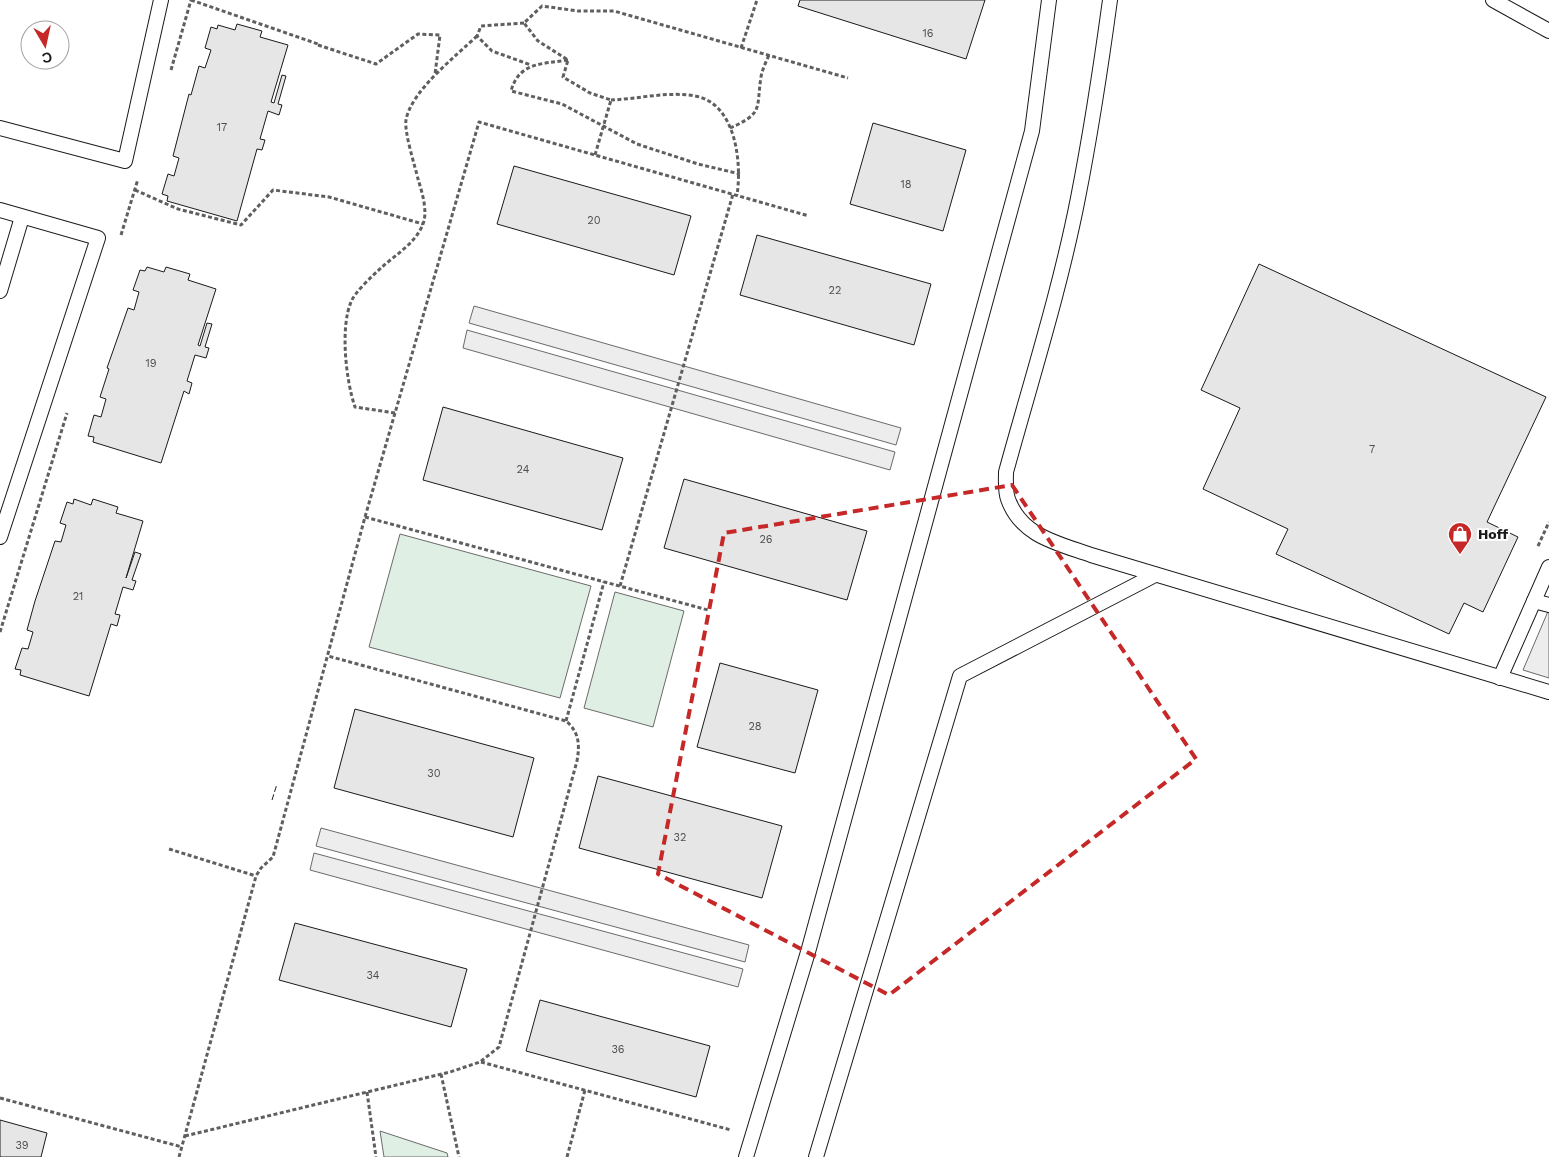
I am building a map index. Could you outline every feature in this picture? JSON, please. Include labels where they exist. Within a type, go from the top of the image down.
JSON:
[{"type":"lane","points":[[0,128],[125,161],[161,0]]},
{"type":"lane","points":[[746,1157],[808,952],[1032,132],[1050,0]]},
{"type":"lane","points":[[1110,0],[1100,76],[1078,199],[1052,308],[1006,472],[1007,498],[1021,522],[1043,538],[1155,575],[1549,692]]},
{"type":"lane","points":[[1493,0],[1549,31]]},
{"type":"lane","points":[[0,210],[98,238],[0,537]]},
{"type":"lane","points":[[0,291],[22,216]]},
{"type":"lane","points":[[1500,678],[1549,567]]},
{"type":"lane","points":[[816,1157],[960,676],[1155,575]]},
{"type":"lane","points":[[1534,600],[1549,605]]},
{"type":"path","points":[[191,0],[376,64],[418,34],[440,35],[435,75]]},
{"type":"path","points":[[741,48],[756,0]]},
{"type":"path","points":[[395,413],[355,407],[351,394],[346,321],[351,300],[380,268],[407,246],[423,224],[424,199],[412,155],[406,120],[417,96],[435,75],[477,36],[481,26],[524,23],[542,6],[578,12],[614,11],[848,78]]},
{"type":"path","points":[[524,23],[538,41],[568,60]]},
{"type":"path","points":[[477,36],[492,51],[531,65],[568,60]]},
{"type":"path","points":[[318,44],[323,46]]},
{"type":"path","points":[[730,128],[747,121],[759,107],[761,76],[769,55]]},
{"type":"path","points":[[568,60],[564,77],[590,93],[611,100],[695,96],[710,101],[725,116],[730,128],[740,174],[737,195]]},
{"type":"path","points":[[531,65],[514,79],[511,91],[562,104],[585,114],[603,127],[645,147],[698,164],[740,174]]},
{"type":"path","points":[[595,155],[611,100]]},
{"type":"path","points":[[179,1157],[256,876],[260,868],[273,857],[365,518],[479,122],[809,216]]},
{"type":"path","points":[[135,190],[178,209],[241,225],[272,190],[328,196],[423,224]]},
{"type":"path","points":[[620,586],[733,194]]},
{"type":"path","points":[[365,518],[708,610]]},
{"type":"path","points":[[566,721],[604,582]]},
{"type":"path","points":[[185,1136],[441,1074],[480,1062],[499,1047],[577,761],[579,744],[577,733],[566,721],[328,656]]},
{"type":"path","points":[[169,849],[256,876]]},
{"type":"path","points":[[480,1062],[753,1136]]},
{"type":"path","points":[[441,1074],[459,1157]]},
{"type":"path","points":[[567,1157],[585,1090]]},
{"type":"path","points":[[367,1092],[376,1157]]},
{"type":"path","points":[[0,1098],[182,1147]]},
{"type":"highlighted area","points":[[1012,485],[1196,759],[889,995],[658,874],[724,533]]},
{"type":"green space","points":[[400,534],[591,586],[560,698],[369,647]]},
{"type":"green space","points":[[615,592],[684,611],[653,727],[584,708]]},
{"type":"green space","points":[[380,1131],[447,1153],[448,1157],[384,1157]]},
{"type":"shaded area","points":[[474,306],[901,428],[896,445],[469,323]]},
{"type":"shaded area","points":[[467,330],[895,452],[890,470],[463,348]]},
{"type":"shaded area","points":[[1549,609],[1549,678],[1523,670]]},
{"type":"shaded area","points":[[321,828],[749,945],[745,962],[316,846]]},
{"type":"shaded area","points":[[314,853],[743,969],[738,987],[310,870]]},
{"type":"building","points":[[800,0],[985,0],[966,59],[798,6]]},
{"type":"building","points":[[237,24],[262,31],[260,37],[288,45],[271,102],[274,103],[282,75],[286,76],[278,104],[282,105],[279,115],[268,111],[260,139],[265,140],[262,150],[257,149],[237,221],[167,201],[168,196],[162,194],[168,174],[174,176],[179,158],[173,156],[189,94],[191,95],[199,66],[205,68],[211,50],[205,48],[211,27],[217,29],[218,25],[235,30]]},
{"type":"building","points":[[873,123],[966,150],[943,231],[850,204]]},
{"type":"building","points":[[514,166],[691,216],[674,275],[497,224]]},
{"type":"building","points":[[757,235],[931,284],[914,345],[740,295]]},
{"type":"building","points":[[1259,264],[1546,397],[1487,522],[1518,537],[1483,612],[1464,603],[1449,634],[1276,554],[1288,529],[1203,489],[1240,408],[1201,390]]},
{"type":"building","points":[[147,267],[164,272],[166,267],[190,274],[188,280],[216,289],[198,345],[200,346],[207,323],[212,324],[205,347],[209,348],[206,358],[195,355],[187,381],[192,383],[189,394],[184,391],[161,463],[93,442],[94,437],[88,436],[94,415],[101,417],[106,399],[100,397],[109,369],[107,368],[128,308],[134,310],[139,292],[133,290],[140,270],[145,271]]},
{"type":"building","points":[[443,407],[623,458],[602,530],[423,480]]},
{"type":"building","points":[[684,479],[867,531],[847,600],[664,548]]},
{"type":"building","points":[[74,499],[91,505],[93,499],[118,507],[116,513],[143,521],[126,578],[135,552],[141,554],[132,580],[136,581],[133,590],[123,587],[115,614],[120,615],[117,626],[111,624],[89,696],[20,675],[21,670],[15,669],[22,648],[28,649],[33,632],[27,630],[35,601],[55,541],[61,542],[66,525],[60,523],[67,502],[73,504]]},
{"type":"building","points":[[720,663],[818,690],[795,773],[697,747]]},
{"type":"building","points":[[355,709],[534,758],[513,837],[334,788]]},
{"type":"building","points":[[598,776],[782,826],[762,898],[579,848]]},
{"type":"building","points":[[295,923],[467,969],[451,1027],[279,980]]},
{"type":"building","points":[[540,1000],[710,1046],[696,1097],[526,1051]]},
{"type":"building","points":[[0,1120],[47,1133],[41,1157],[0,1157]]},
{"type":"fence","points":[[272,800],[277,784]]},
{"type":"place","name":"Hoff","points":[[1460,555]]}]
